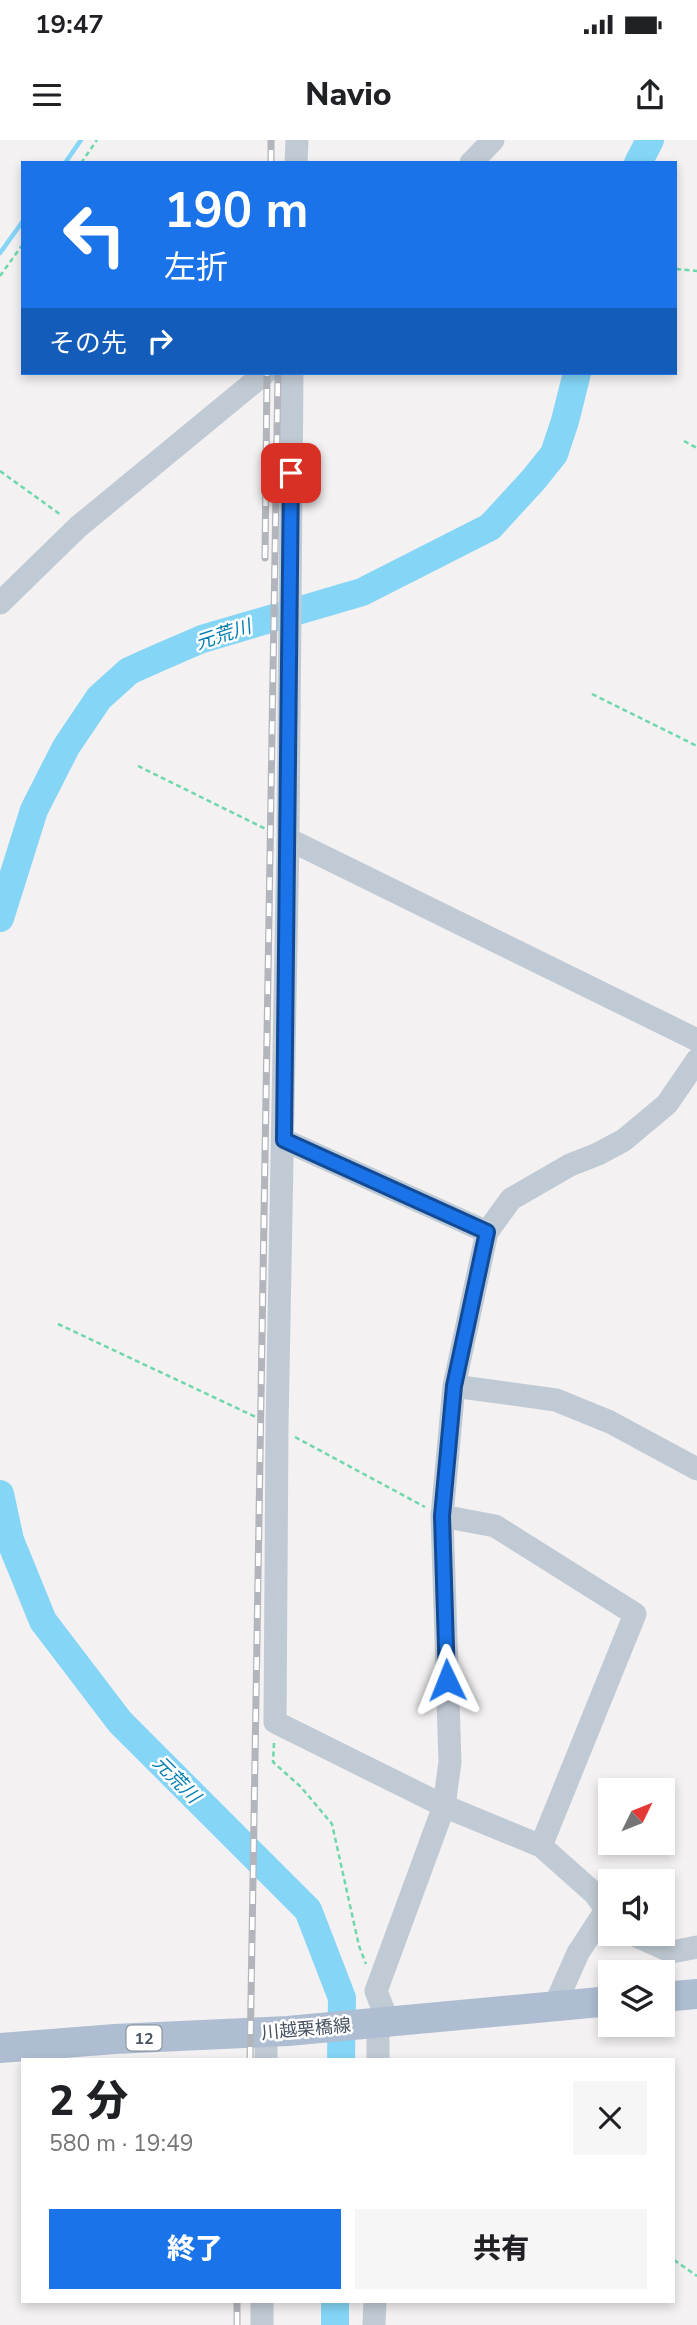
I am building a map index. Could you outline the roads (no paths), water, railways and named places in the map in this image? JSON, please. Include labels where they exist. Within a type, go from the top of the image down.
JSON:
[{"type":"main road","points":[[675,1996],[697,1994]]},
{"type":"main road","name":"川越栗橋線","points":[[0,2048],[115,2039],[273,2041],[380,2023],[598,2002]]},
{"type":"street","points":[[296,161],[297,140]]},
{"type":"street","points":[[473,161],[493,140]]},
{"type":"street","points":[[0,603],[78,527],[263,375]]},
{"type":"street","points":[[292,375],[275,1722],[444,1806],[541,1846],[598,1898]]},
{"type":"street","points":[[288,839],[697,1040]]},
{"type":"street","points":[[378,2058],[380,2023],[376,1991],[444,1806],[450,1762],[442,1516],[454,1386],[487,1232],[511,1199],[570,1165],[624,1140],[667,1104],[697,1059]]},
{"type":"street","points":[[284,1140],[487,1232]]},
{"type":"street","points":[[454,1386],[556,1400],[610,1422],[697,1469]]},
{"type":"street","points":[[442,1516],[495,1526],[635,1614],[541,1846]]},
{"type":"street","points":[[554,2007],[578,1953],[598,1926]]},
{"type":"street","points":[[660,1946],[672,1951],[697,1947]]},
{"type":"street","points":[[262,2303],[262,2325]]},
{"type":"street","points":[[374,2325],[375,2303]]},
{"type":"waterway","points":[[66,161],[81,140]]},
{"type":"waterway","name":"元荒川","points":[[639,161],[650,140]]},
{"type":"waterway","points":[[0,253],[21,224]]},
{"type":"waterway","name":"元荒川","points":[[0,918],[34,810],[66,747],[99,698],[129,671],[158,658],[202,639],[362,592],[490,527],[554,454],[576,375]]},
{"type":"waterway","name":"元荒川","points":[[0,1494],[10,1540],[43,1621],[120,1722],[308,1910],[342,1998],[341,2058]]},
{"type":"waterway","name":"元荒川","points":[[335,2303],[335,2325]]},
{"type":"railway","points":[[271,140],[271,161]]},
{"type":"railway","points":[[265,558],[267,375]]},
{"type":"railway","points":[[250,2058],[278,375]]},
{"type":"railway","points":[[237,2303],[237,2325]]}]
